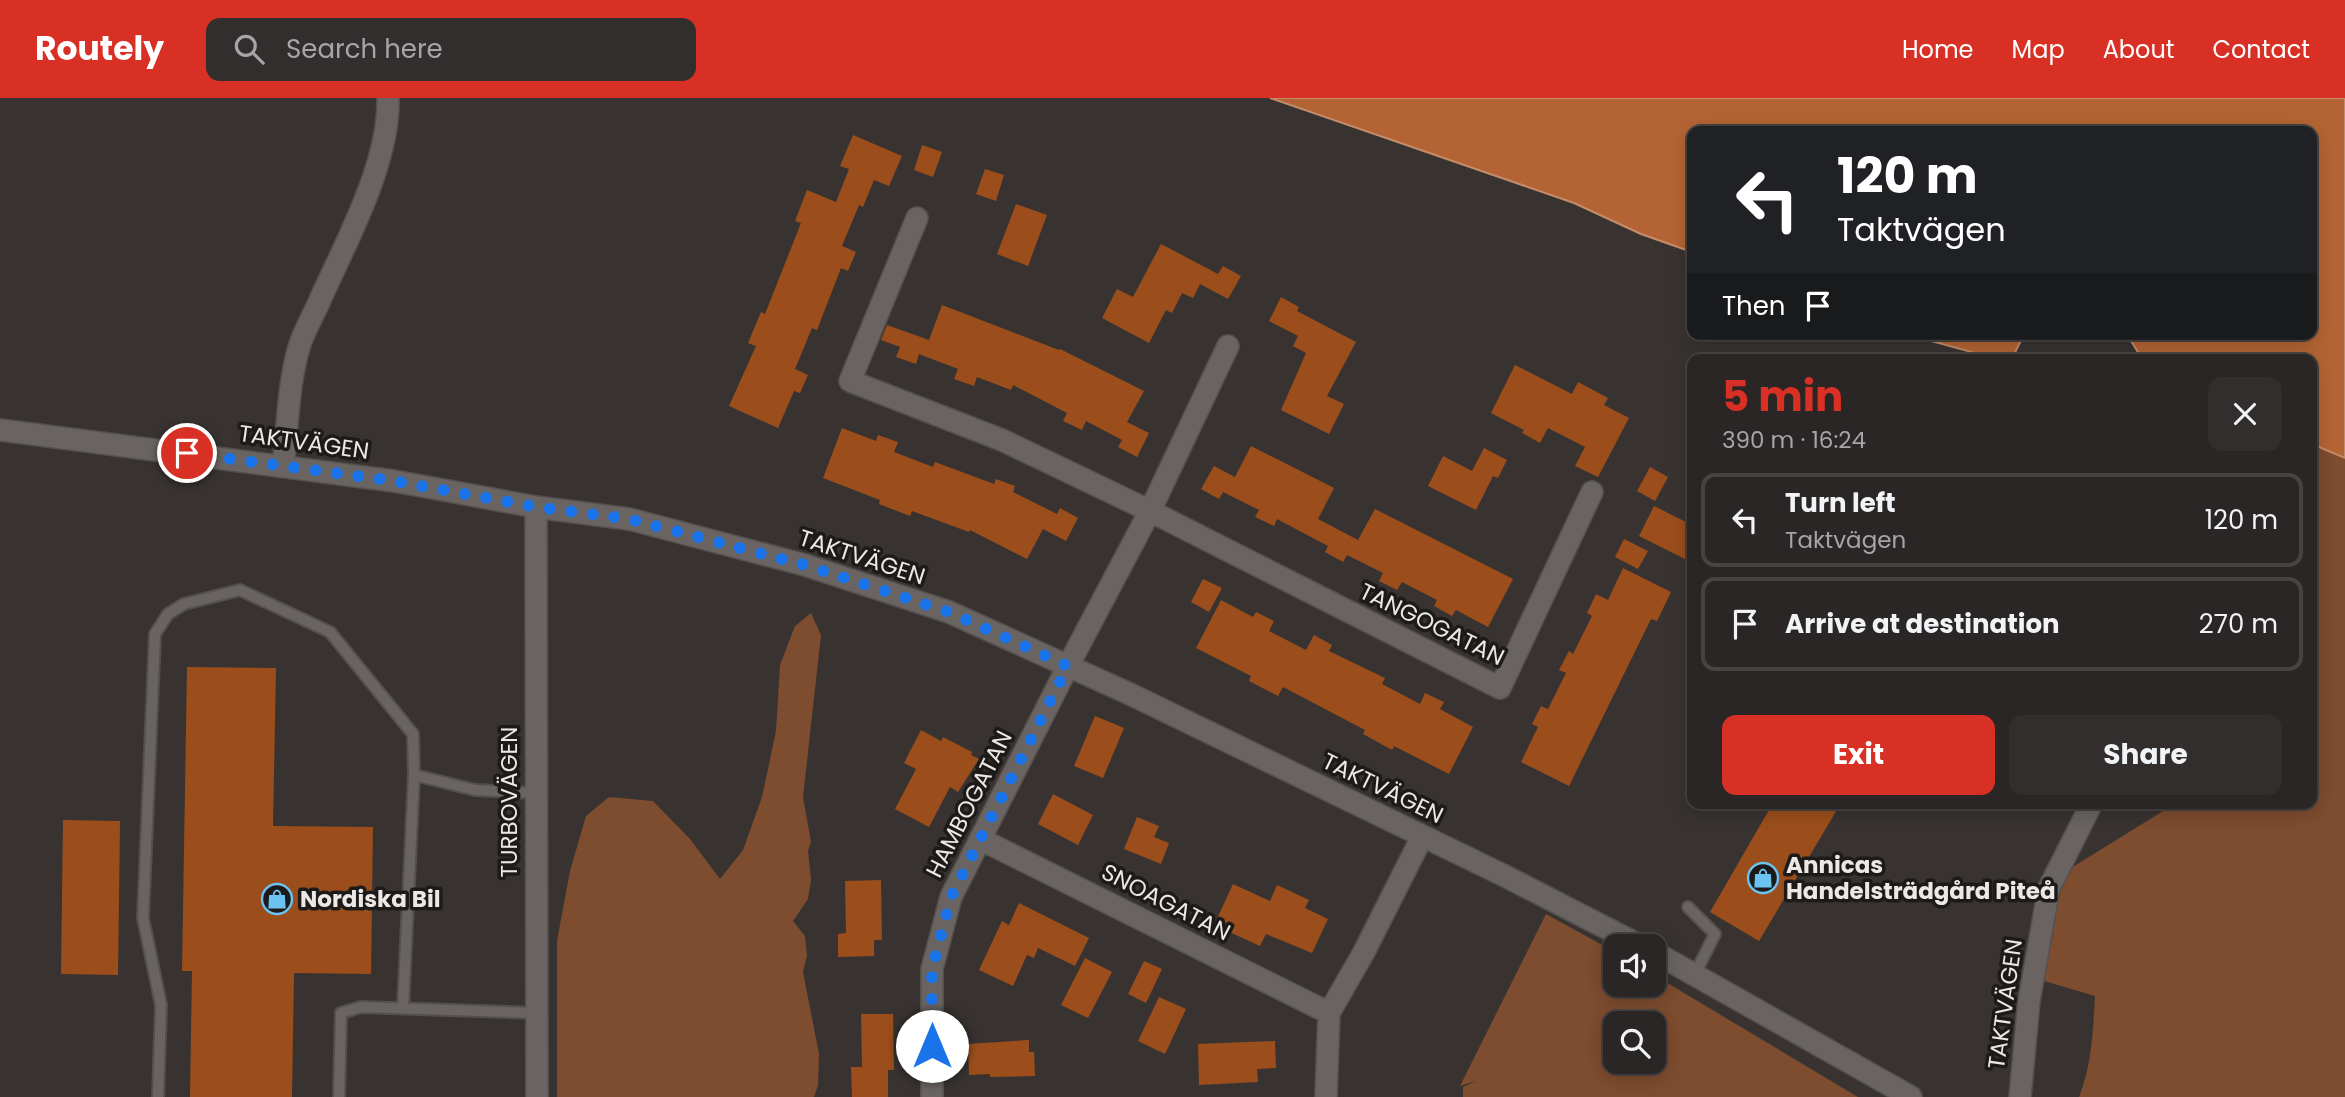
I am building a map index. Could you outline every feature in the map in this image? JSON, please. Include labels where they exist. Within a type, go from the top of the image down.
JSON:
[{"type":"street","points":[[283,466],[291,391],[300,344],[359,213],[380,155],[388,98]]},
{"type":"street","name":"TANGOGATAN","points":[[917,218],[850,381],[1002,440],[1150,511],[1500,688],[1592,492]]},
{"type":"street","points":[[1068,666],[1150,511],[1227,346]]},
{"type":"street","name":"TAKTVÄGEN","points":[[0,430],[394,481],[536,507],[629,519],[805,565],[949,612],[1130,694],[1503,874],[1618,934]]},
{"type":"street","name":"TURBOVÄGEN","points":[[536,507],[537,1097]]},
{"type":"street","name":"HAMBOGATAN","points":[[932,1097],[932,969],[951,897],[1068,666]]},
{"type":"street","name":"TAKTVÄGEN","points":[[2020,1097],[2029,1001],[2049,888],[2089,809]]},
{"type":"street","points":[[1326,1097],[1329,1013],[1364,952],[1422,836]]},
{"type":"street","name":"SNOAGATAN","points":[[980,839],[1329,1013]]},
{"type":"street","points":[[1666,958],[1911,1097]]},
{"type":"lane","points":[[158,1097],[161,1004],[143,918],[155,634],[168,614],[184,604],[240,590],[330,632],[413,734],[414,775],[403,1008]]},
{"type":"lane","points":[[414,775],[475,790],[535,793]]},
{"type":"lane","points":[[1688,907],[1715,934],[1695,974]]},
{"type":"lane","points":[[339,1097],[341,1013],[361,1007],[536,1013]]},
{"type":"shaded area","points":[[1270,98],[2345,98],[2345,458],[2317,446],[2317,354],[2139,354],[2131,340],[2317,340],[2317,126],[1687,126],[1687,250],[1641,234],[1574,203]]},
{"type":"shaded area","points":[[1928,340],[2021,340],[2014,354],[1979,354]]},
{"type":"shaded area","points":[[2317,446],[2345,458],[2345,1097],[2079,1097],[2089,1060],[2095,996],[2034,978],[2055,878],[2166,809],[2317,809]]},
{"type":"shaded area","points":[[811,613],[821,635],[803,797],[811,842],[808,851],[811,880],[808,899],[793,921],[805,936],[807,956],[803,972],[819,1054],[818,1085],[814,1097],[557,1097],[557,941],[570,871],[586,816],[609,797],[653,801],[690,839],[720,879],[743,850],[762,797],[776,731],[780,665],[795,626]]},
{"type":"shaded area","points":[[1546,914],[1603,945],[1603,997],[1666,997],[1666,982],[1858,1097],[1463,1097],[1463,1087],[1476,1081],[1460,1086]]},
{"type":"building","points":[[853,135],[902,156],[889,186],[874,180],[863,207],[859,205],[842,246],[856,252],[848,271],[841,268],[817,330],[812,328],[795,369],[808,375],[800,393],[794,391],[778,428],[729,406],[756,346],[748,343],[761,312],[765,314],[801,223],[795,221],[807,190],[836,202],[849,169],[840,166]]},
{"type":"building","points":[[922,145],[942,152],[933,177],[914,170]]},
{"type":"building","points":[[985,169],[1004,175],[996,201],[976,194]]},
{"type":"building","points":[[1016,204],[1047,215],[1028,266],[997,254]]},
{"type":"building","points":[[1161,244],[1218,274],[1223,266],[1241,276],[1228,299],[1200,284],[1193,298],[1182,293],[1172,313],[1166,310],[1149,343],[1102,318],[1117,289],[1133,297]]},
{"type":"building","points":[[1281,297],[1299,307],[1297,311],[1356,342],[1327,396],[1344,404],[1329,434],[1281,410],[1306,353],[1293,346],[1298,336],[1269,321]]},
{"type":"building","points":[[942,305],[1060,349],[1144,391],[1127,422],[1149,433],[1137,457],[1118,447],[1122,440],[1086,421],[1082,430],[1063,421],[1067,413],[1013,385],[1011,390],[977,377],[974,386],[954,379],[958,369],[919,354],[916,364],[896,357],[900,347],[881,340],[887,325],[929,340]]},
{"type":"building","points":[[1515,365],[1572,394],[1578,382],[1608,398],[1604,405],[1629,418],[1598,477],[1575,466],[1585,447],[1548,428],[1540,443],[1522,433],[1524,430],[1491,413]]},
{"type":"building","points":[[842,428],[876,441],[878,435],[898,442],[894,452],[933,467],[935,462],[994,484],[996,479],[1015,486],[1013,492],[1057,514],[1060,508],[1078,518],[1066,541],[1043,529],[1027,559],[970,530],[969,532],[912,511],[910,516],[879,504],[880,500],[823,478]]},
{"type":"building","points":[[1251,446],[1334,488],[1318,519],[1358,540],[1375,509],[1513,579],[1488,627],[1456,610],[1452,616],[1434,606],[1437,600],[1402,582],[1397,590],[1379,581],[1383,573],[1347,555],[1343,562],[1325,552],[1328,546],[1277,519],[1274,526],[1255,517],[1259,510],[1223,492],[1219,499],[1201,489],[1214,466],[1235,477]]},
{"type":"building","points":[[1484,448],[1507,460],[1498,478],[1493,476],[1476,510],[1428,486],[1443,456],[1472,471]]},
{"type":"building","points":[[1650,467],[1668,477],[1655,501],[1637,491]]},
{"type":"building","points":[[1654,506],[1687,522],[1687,560],[1639,536]]},
{"type":"building","points":[[1624,539],[1648,551],[1638,569],[1615,557]]},
{"type":"building","points":[[1623,568],[1671,592],[1657,621],[1651,619],[1569,786],[1521,762],[1538,727],[1532,724],[1541,706],[1548,709],[1566,673],[1559,670],[1569,651],[1573,654],[1592,616],[1587,613],[1596,594],[1608,600]]},
{"type":"building","points":[[1203,579],[1222,588],[1209,612],[1191,602]]},
{"type":"building","points":[[1221,600],[1253,617],[1256,612],[1274,621],[1269,631],[1306,650],[1314,635],[1332,645],[1329,651],[1385,678],[1382,684],[1420,704],[1425,693],[1444,702],[1440,709],[1473,727],[1449,774],[1394,746],[1392,750],[1363,734],[1365,730],[1283,687],[1278,696],[1249,681],[1251,676],[1196,648]]},
{"type":"building","name":"Nordiska Bil","points":[[187,667],[276,668],[273,826],[373,827],[371,974],[294,973],[292,1097],[190,1097],[192,971],[182,971]]},
{"type":"building","points":[[1095,716],[1124,728],[1103,778],[1074,766]]},
{"type":"building","points":[[921,730],[941,741],[943,737],[972,752],[971,755],[979,759],[958,792],[950,787],[929,827],[895,809],[916,769],[904,763]]},
{"type":"building","points":[[1053,794],[1093,815],[1078,845],[1038,824]]},
{"type":"building","name":"Annicas Handelsträdgård Piteå","points":[[1770,809],[1837,809],[1759,941],[1710,912]]},
{"type":"building","points":[[1137,817],[1159,826],[1154,837],[1169,843],[1161,864],[1124,849]]},
{"type":"building","points":[[63,820],[120,821],[118,975],[61,974]]},
{"type":"building","points":[[881,880],[882,940],[874,940],[874,956],[838,957],[838,934],[846,933],[845,881]]},
{"type":"building","points":[[1233,884],[1270,901],[1277,885],[1309,900],[1305,908],[1328,919],[1312,953],[1266,934],[1260,946],[1214,925]]},
{"type":"building","points":[[1019,903],[1089,938],[1075,966],[1038,948],[1034,958],[1027,955],[1013,986],[979,970],[1002,921],[1009,925]]},
{"type":"building","points":[[1085,958],[1112,972],[1088,1018],[1061,1005]]},
{"type":"building","points":[[1144,961],[1162,969],[1146,1003],[1128,994]]},
{"type":"building","points":[[1159,997],[1186,1009],[1165,1054],[1138,1041]]},
{"type":"building","points":[[861,1014],[893,1014],[894,1070],[888,1070],[888,1097],[852,1097],[851,1067],[862,1067]]},
{"type":"building","points":[[1029,1040],[1029,1052],[1034,1052],[1035,1076],[969,1075],[968,1044]]},
{"type":"building","points":[[1275,1041],[1276,1068],[1257,1069],[1258,1082],[1199,1085],[1198,1044]]},
{"type":"place","name":"Annicas Handelsträdgård Piteå","points":[[1763,878]]},
{"type":"place","name":"Nordiska Bil","points":[[277,899]]},
{"type":"route","points":[[187,453],[394,481],[536,507],[629,519],[805,565],[949,612],[1068,666],[951,897],[932,969],[932,1046]]}]
